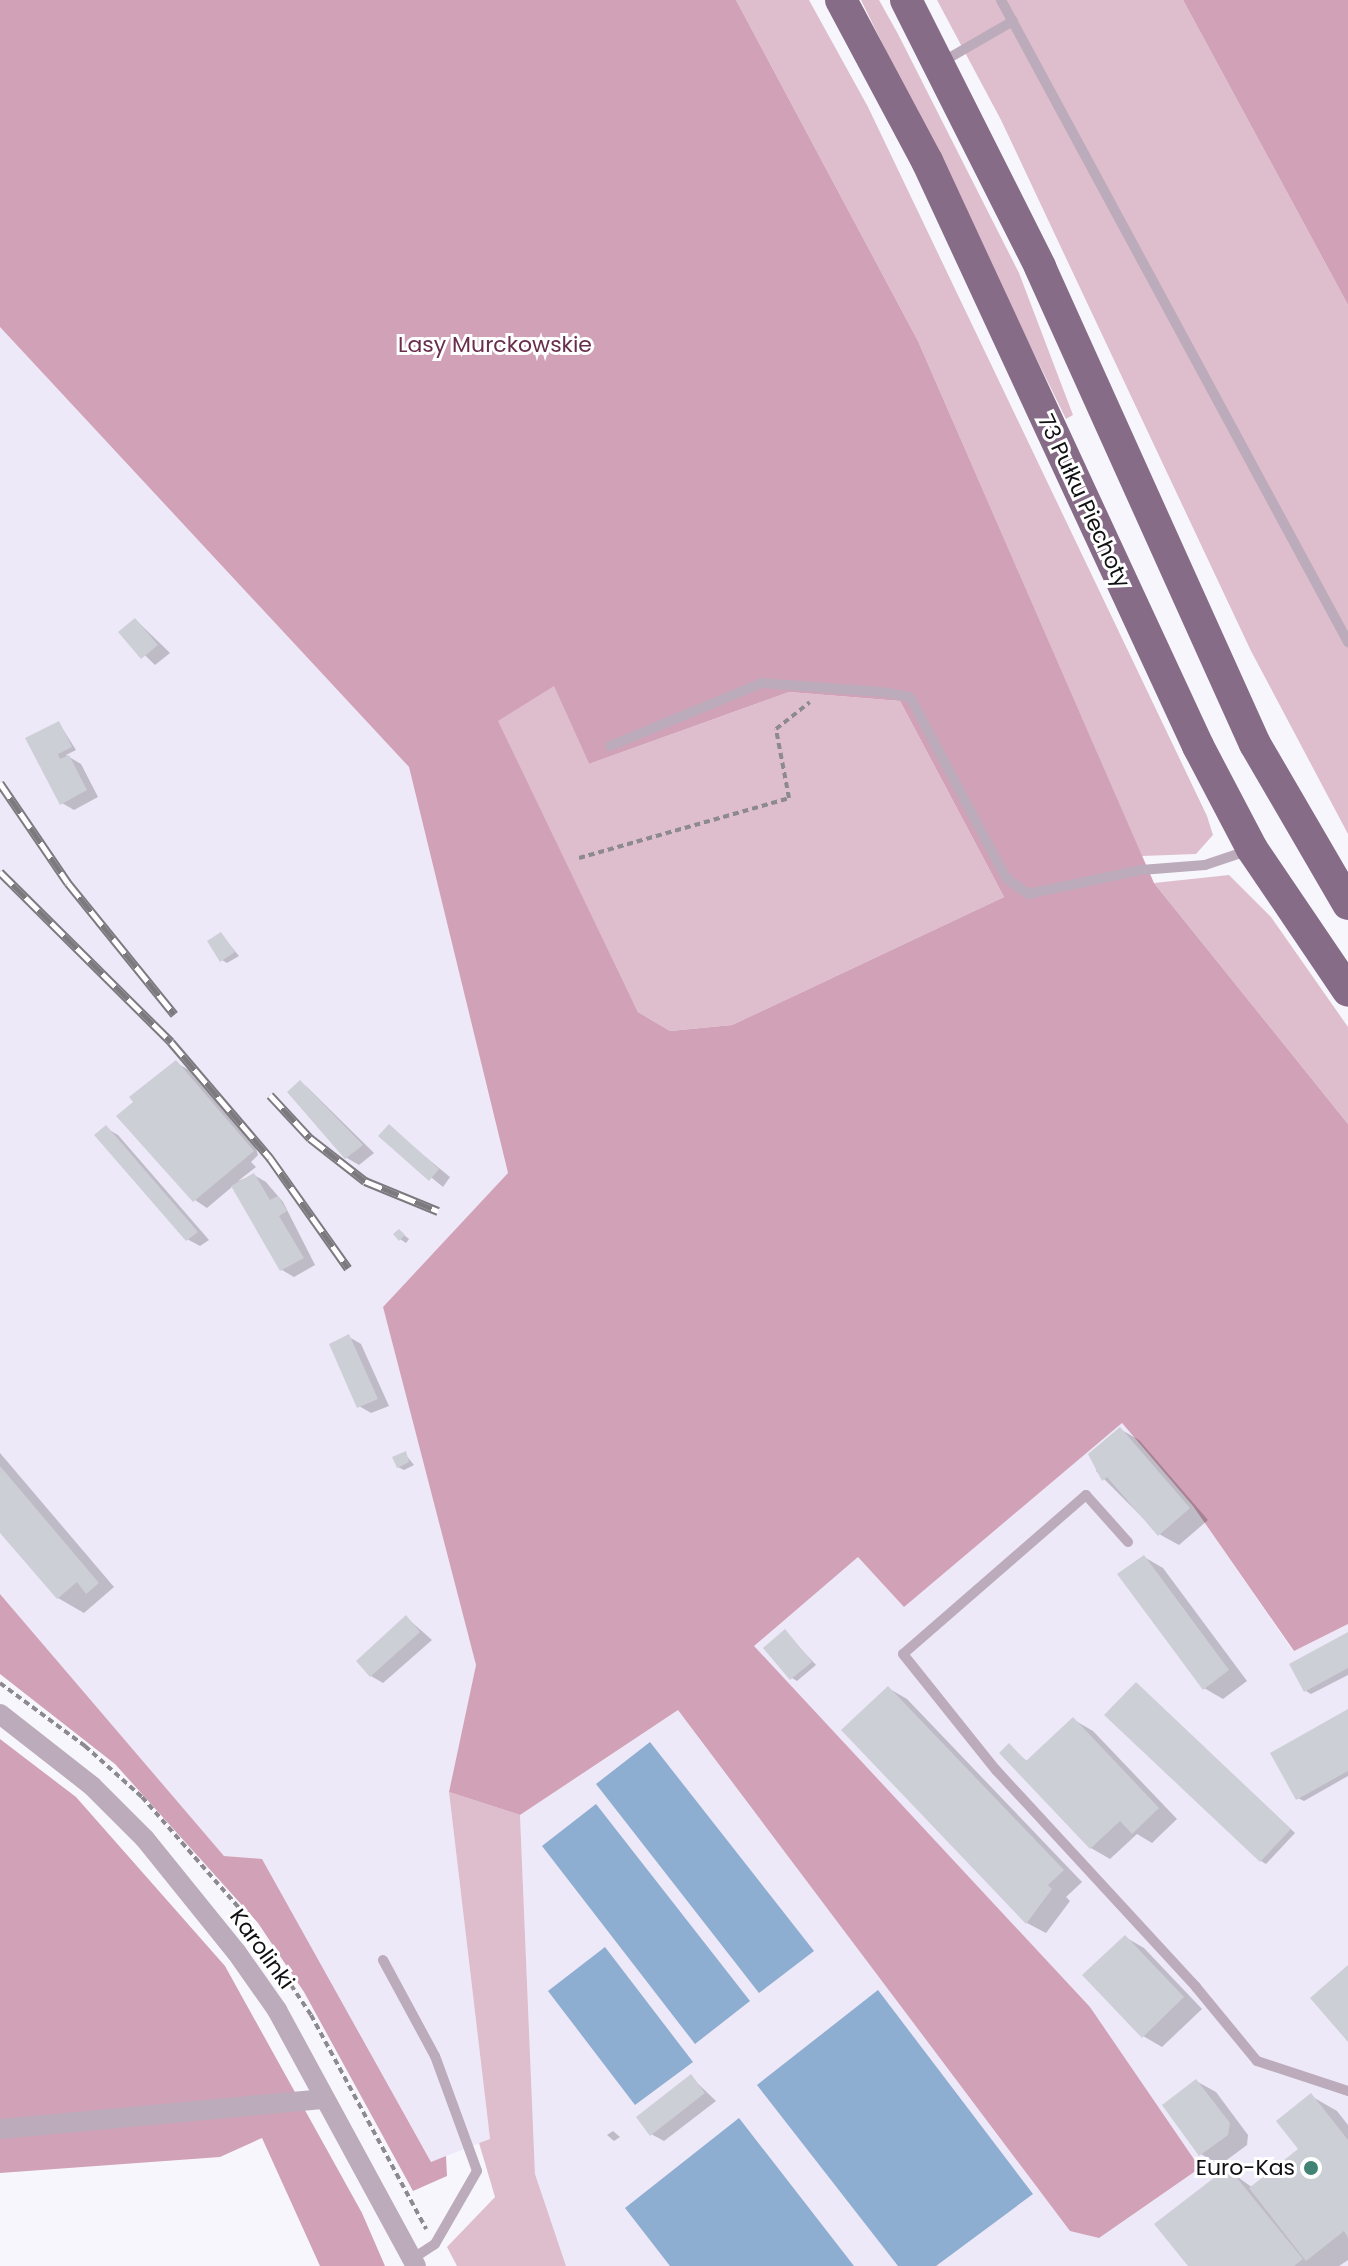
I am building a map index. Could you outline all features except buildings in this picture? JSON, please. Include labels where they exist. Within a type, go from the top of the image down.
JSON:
[{"type":"main road","name":"73 Pułku Piechoty","points":[[841,0],[927,161],[1198,746],[1252,849],[1348,991]]},
{"type":"main road","points":[[906,0],[1040,267],[1255,744],[1348,904]]},
{"type":"street","name":"Karolinki","points":[[0,1714],[92,1786],[195,1897],[277,2010],[414,2262]]},
{"type":"street","points":[[0,2129],[325,2099]]},
{"type":"lane","points":[[1001,0],[1348,642]]},
{"type":"lane","points":[[939,63],[1013,21]]},
{"type":"lane","points":[[610,746],[762,683],[910,697],[1006,878],[1028,894],[1141,870],[1205,865],[1252,849]]},
{"type":"lane","points":[[1128,1542],[1086,1495],[903,1654],[996,1770],[1196,1987],[1257,2061],[1348,2091]]},
{"type":"lane","points":[[383,1960],[435,2056],[477,2171],[435,2244],[414,2262]]},
{"type":"path","points":[[579,858],[789,798],[776,729],[827,688]]},
{"type":"shaded area","points":[[736,0],[809,0],[868,107],[1207,816],[1213,835],[1196,854],[1142,856],[918,341]]},
{"type":"shaded area","points":[[861,0],[879,0],[1019,273],[1073,415],[1066,419]]},
{"type":"shaded area","points":[[937,0],[1183,0],[1348,305],[1348,834],[1251,651],[1001,120]]},
{"type":"shaded area","points":[[0,327],[409,767],[508,1174],[383,1307],[476,1665],[449,1792],[490,2139],[431,2162],[262,1860],[224,1856],[0,1594]]},
{"type":"shaded area","points":[[554,685],[589,764],[789,692],[900,701],[1004,897],[732,1025],[670,1031],[638,1012],[497,721]]},
{"type":"shaded area","points":[[1229,875],[1271,917],[1348,1027],[1348,1124],[1154,883]]},
{"type":"shaded area","points":[[1122,1423],[1193,1506],[1293,1651],[1348,1624],[1348,2266],[566,2266],[535,2174],[520,1815],[678,1709],[1070,2230],[1099,2238],[1199,2169],[1090,2007],[753,1646],[858,1557],[904,1606]]},
{"type":"shaded area","points":[[449,1792],[520,1815],[535,2174],[566,2266],[457,2266],[447,2247],[495,2197],[479,2143],[490,2139]]},
{"type":"green space","name":"Lasy Murckowskie","points":[[0,0],[736,0],[918,341],[1154,883],[1348,1124],[1348,1624],[1294,1651],[1193,1506],[1122,1423],[904,1607],[858,1557],[754,1646],[1090,2007],[1200,2168],[1099,2238],[1070,2231],[678,1710],[520,1815],[449,1792],[476,1665],[383,1307],[508,1173],[409,767],[0,327]],"holes":[[[554,686],[589,764],[789,692],[900,701],[1004,897],[732,1025],[670,1031],[638,1012],[498,721]]]},
{"type":"green space","points":[[1183,0],[1348,0],[1348,305]]},
{"type":"green space","points":[[0,1594],[224,1856],[262,1859],[431,2162],[446,2156],[447,2176],[413,2191],[304,1992],[258,1923],[115,1764],[0,1674]]},
{"type":"green space","points":[[0,1739],[76,1797],[225,1966],[362,2213],[385,2266],[320,2266],[262,2138],[220,2157],[0,2173]]},
{"type":"water","points":[[650,1742],[814,1951],[759,1993],[596,1784]]},
{"type":"water","points":[[596,1804],[750,2001],[695,2044],[542,1846]]},
{"type":"water","points":[[605,1947],[693,2062],[635,2105],[548,1991]]},
{"type":"water","points":[[878,1990],[1033,2194],[936,2266],[898,2266],[757,2085]]},
{"type":"water","points":[[739,2118],[854,2266],[670,2266],[625,2208]]},
{"type":"railway","points":[[0,783],[68,883],[174,1014]]},
{"type":"railway","points":[[0,872],[171,1042],[270,1158],[348,1268]]},
{"type":"railway","points":[[270,1095],[310,1138],[365,1181],[438,1211]]},
{"type":"place","name":"Euro-Kas","points":[[1311,2168]]}]
